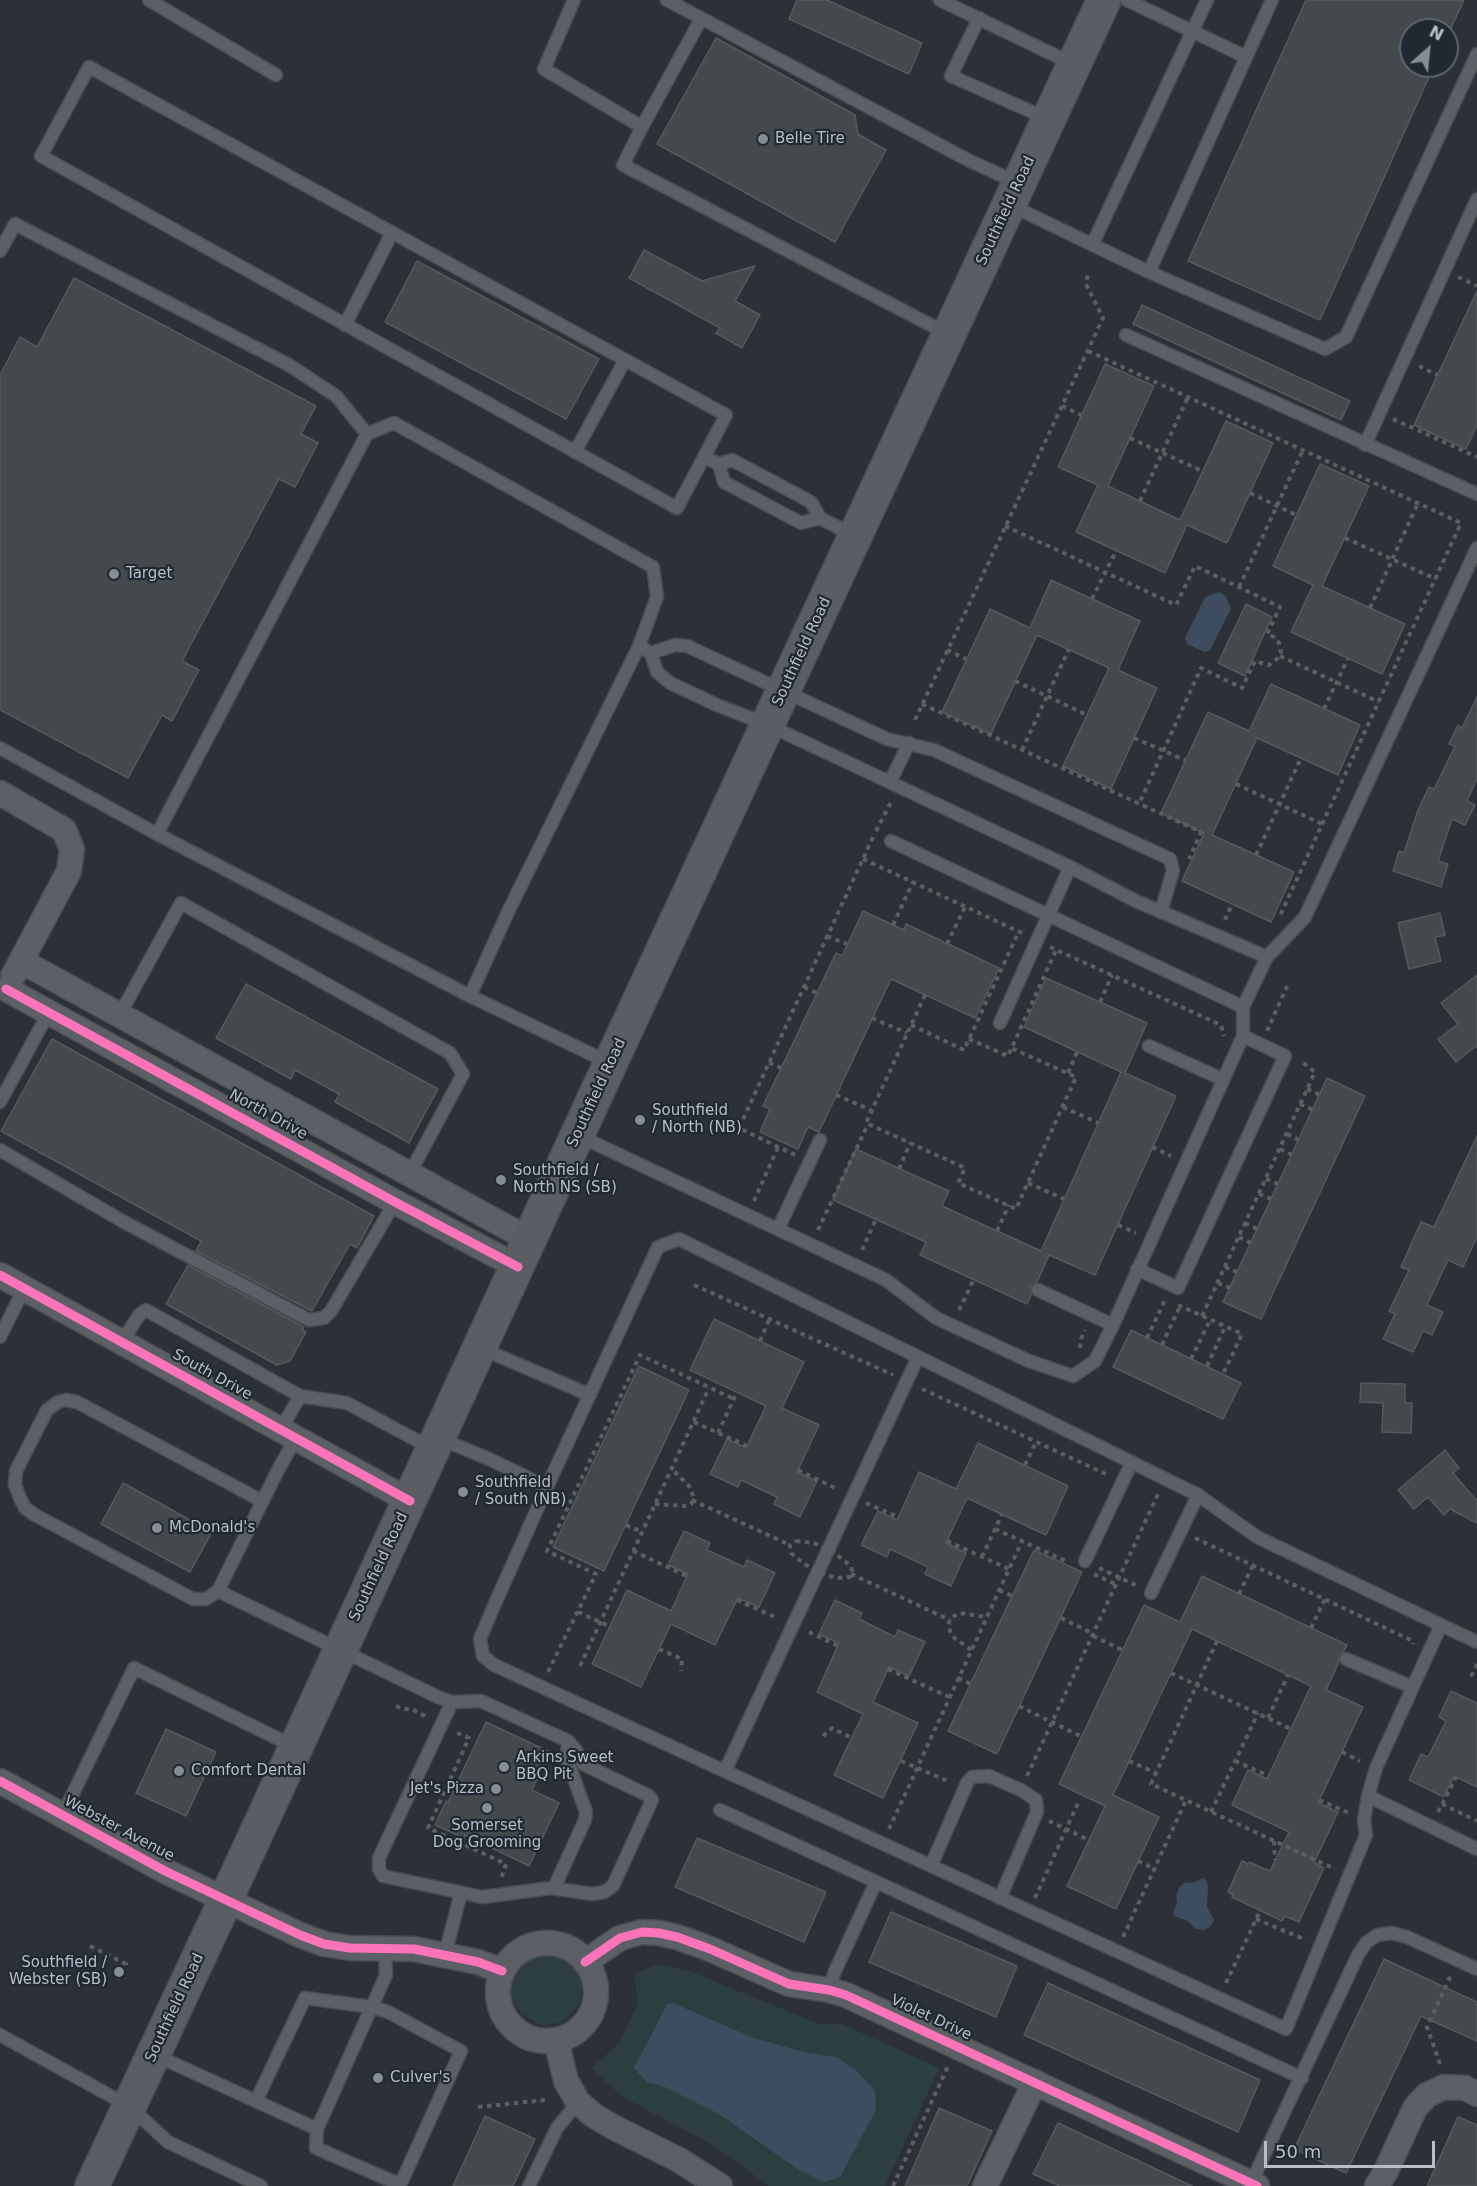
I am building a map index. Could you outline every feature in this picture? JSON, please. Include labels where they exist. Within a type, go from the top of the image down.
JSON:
[{"type":"main road","name":"Southfield Road","points":[[92,2186],[1104,0]]},
{"type":"street","name":"North Drive","points":[[0,793],[64,830],[72,849],[69,871],[3,994],[49,1012],[395,1202],[524,1253]]},
{"type":"street","name":"North Drive","points":[[21,961],[409,1175],[524,1253]]},
{"type":"street","points":[[104,1042],[119,1016]]},
{"type":"street","points":[[395,1202],[409,1175]]},
{"type":"street","name":"South Drive","points":[[0,1275],[410,1501]]},
{"type":"street","name":"Webster Avenue","points":[[0,1781],[165,1871],[300,1935],[324,1944],[350,1948],[414,1948],[445,1954],[502,1971]]},
{"type":"street","name":"Violet Drive","points":[[585,1962],[620,1938],[642,1932],[659,1933],[710,1949],[789,1984],[829,1990],[864,2003],[1254,2185]]},
{"type":"street","points":[[548,1943],[564,1946],[585,1962],[594,1981],[596,1997],[583,2025],[571,2035],[555,2040],[539,2040],[523,2035],[510,2025],[501,2011],[498,1994],[502,1971],[518,1952],[532,1945],[548,1943]]},
{"type":"street","points":[[555,2040],[566,2081],[578,2102],[593,2115],[613,2127],[679,2160],[720,2186]]},
{"type":"street","points":[[985,2186],[1035,2082]]},
{"type":"street","points":[[1377,2186],[1416,2108],[1427,2095],[1444,2087],[1466,2088],[1477,2094]]},
{"type":"lane","points":[[149,0],[276,75]]},
{"type":"lane","points":[[574,0],[544,69],[642,127]]},
{"type":"lane","points":[[667,0],[966,159],[1014,194],[1093,243],[1149,272],[1325,350],[1346,337],[1477,54]]},
{"type":"lane","points":[[940,0],[954,3],[979,18],[1075,64]]},
{"type":"lane","points":[[1126,0],[1246,57]]},
{"type":"lane","points":[[1093,243],[1207,0]]},
{"type":"lane","points":[[1149,272],[1272,0]]},
{"type":"lane","points":[[979,18],[951,76],[1049,119]]},
{"type":"lane","points":[[702,19],[623,165],[949,334]]},
{"type":"lane","points":[[89,67],[392,233],[726,415],[677,508],[40,156],[89,67]]},
{"type":"lane","points":[[1365,444],[1477,200]]},
{"type":"lane","points":[[0,251],[15,224],[289,365],[336,396],[367,434]]},
{"type":"lane","points":[[345,325],[392,233]]},
{"type":"lane","points":[[1126,335],[1477,494]]},
{"type":"lane","points":[[575,452],[625,360]]},
{"type":"lane","points":[[157,834],[367,434],[394,423],[653,567],[657,597],[639,646],[507,914],[470,996]]},
{"type":"lane","points":[[704,457],[719,464],[732,460],[811,502],[820,518],[856,536]]},
{"type":"lane","points":[[719,464],[724,482],[801,522],[820,518]]},
{"type":"lane","points":[[578,1136],[886,1280],[936,1318],[1029,1361],[1073,1376],[1095,1360],[1113,1325],[1243,1036],[1244,1007],[1267,957],[1305,917],[1477,548]]},
{"type":"lane","points":[[651,653],[675,645],[687,646],[887,739],[934,750],[1170,859],[1173,870],[1161,912]]},
{"type":"lane","points":[[639,646],[651,653],[657,672],[670,683],[768,725],[1161,912],[1267,957]]},
{"type":"lane","points":[[890,783],[909,743]]},
{"type":"lane","points":[[0,748],[157,834],[470,996],[610,1064]]},
{"type":"lane","points":[[891,841],[1244,1007]]},
{"type":"lane","points":[[1000,1023],[1070,867]]},
{"type":"lane","points":[[119,1016],[181,903],[450,1053],[463,1074],[409,1175]]},
{"type":"lane","points":[[0,1102],[49,1012]]},
{"type":"lane","points":[[1137,1269],[1178,1288],[1285,1056],[1243,1036]]},
{"type":"lane","points":[[1149,1046],[1222,1079]]},
{"type":"lane","points":[[778,1229],[820,1140]]},
{"type":"lane","points":[[0,1150],[124,1222],[309,1320],[324,1318],[331,1311],[395,1202]]},
{"type":"lane","points":[[1441,1625],[1376,1768],[1364,1820],[1366,1835],[1286,2029],[494,1665],[483,1656],[480,1639],[547,1487],[658,1247],[679,1239],[1198,1495],[1257,1537],[1477,1642]]},
{"type":"lane","points":[[0,1336],[24,1288]]},
{"type":"lane","points":[[1038,1290],[1113,1325]]},
{"type":"lane","points":[[122,1342],[139,1315],[146,1310],[300,1396],[347,1403],[437,1443],[547,1487]]},
{"type":"lane","points":[[480,1348],[590,1395]]},
{"type":"lane","points":[[725,1771],[918,1357]]},
{"type":"lane","points":[[262,1501],[77,1402],[66,1400],[58,1402],[47,1410],[16,1472],[15,1485],[20,1498],[25,1508],[35,1515],[193,1599],[206,1599],[218,1592],[262,1501],[300,1396]]},
{"type":"lane","points":[[1081,1565],[1132,1462]]},
{"type":"lane","points":[[1151,1593],[1198,1495]]},
{"type":"lane","points":[[218,1592],[438,1697],[452,1702],[481,1701],[568,1741],[583,1764],[649,1796],[652,1800],[613,1886],[604,1892],[593,1894],[554,1888],[482,1898],[383,1876],[379,1869],[379,1858],[452,1702]]},
{"type":"lane","points":[[1346,1659],[1412,1687]]},
{"type":"lane","points":[[62,1816],[134,1668],[295,1747]]},
{"type":"lane","points":[[554,1888],[585,1820],[586,1812],[567,1759],[568,1741]]},
{"type":"lane","points":[[931,1866],[964,1788],[972,1777],[989,1776],[1021,1790],[1036,1800],[1038,1805],[1036,1815],[1000,1898]]},
{"type":"lane","points":[[1368,1796],[1477,1848]]},
{"type":"lane","points":[[720,1810],[1302,2078]]},
{"type":"lane","points":[[829,1990],[835,1971],[876,1882]]},
{"type":"lane","points":[[445,1954],[461,1893]]},
{"type":"lane","points":[[1254,2185],[1358,1955],[1366,1943],[1377,1935],[1392,1933],[1407,1937],[1477,1969]]},
{"type":"lane","points":[[256,2101],[305,1998],[372,2007],[388,2012],[461,2051],[402,2181],[394,2182],[316,2148],[317,2129],[372,2007],[386,1975],[385,1947]]},
{"type":"lane","points":[[0,2035],[129,2106],[168,2142],[261,2186]]},
{"type":"lane","points":[[153,2054],[317,2129]]},
{"type":"lane","points":[[529,2186],[557,2128],[578,2102]]},
{"type":"path","points":[[1459,266],[1455,276],[1477,286]]},
{"type":"path","points":[[915,720],[1103,318],[1086,284],[1088,275]]},
{"type":"path","points":[[1088,351],[1461,523],[1276,923]]},
{"type":"path","points":[[1414,364],[1437,375]]},
{"type":"path","points":[[1140,501],[1188,397]]},
{"type":"path","points":[[1062,406],[1081,415]]},
{"type":"path","points":[[1389,417],[1477,457]]},
{"type":"path","points":[[1130,438],[1202,471]]},
{"type":"path","points":[[1239,587],[1303,450]]},
{"type":"path","points":[[1250,493],[1296,515]]},
{"type":"path","points":[[1371,608],[1418,503]]},
{"type":"path","points":[[1005,526],[1176,605],[1195,566],[1280,607],[1267,634],[1279,643],[1280,656],[1269,665],[1255,661],[1242,688],[1201,668],[1138,804]]},
{"type":"path","points":[[1345,538],[1436,579]]},
{"type":"path","points":[[1092,599],[1116,551]]},
{"type":"path","points":[[947,650],[966,659]]},
{"type":"path","points":[[1022,750],[1069,650]]},
{"type":"path","points":[[1280,656],[1379,702]]},
{"type":"path","points":[[1324,709],[1348,658]]},
{"type":"path","points":[[1015,681],[1087,715]]},
{"type":"path","points":[[922,704],[1201,832],[1185,866]]},
{"type":"path","points":[[1134,738],[1185,760]]},
{"type":"path","points":[[1256,855],[1301,758]]},
{"type":"path","points":[[1236,784],[1322,824]]},
{"type":"path","points":[[810,1162],[739,1128],[862,859],[892,799]]},
{"type":"path","points":[[862,859],[1221,1025],[1224,1035],[1223,1046],[1209,1073]]},
{"type":"path","points":[[893,925],[913,882]]},
{"type":"path","points":[[1225,920],[1232,904]]},
{"type":"path","points":[[947,944],[965,907]]},
{"type":"path","points":[[1215,915],[1236,924]]},
{"type":"path","points":[[911,1025],[964,1050],[1019,931]]},
{"type":"path","points":[[827,936],[847,944]]},
{"type":"path","points":[[1100,1002],[1112,975]]},
{"type":"path","points":[[1267,1035],[1267,1030],[1288,984]]},
{"type":"path","points":[[804,987],[817,993]]},
{"type":"path","points":[[778,1147],[753,1202],[818,1231],[925,995]]},
{"type":"path","points":[[873,1018],[907,1033]]},
{"type":"path","points":[[868,1124],[965,1168],[958,1183],[1016,1209],[1076,1077],[1011,1048]]},
{"type":"path","points":[[1068,1073],[1077,1052]]},
{"type":"path","points":[[1202,1316],[1315,1072],[1299,1059]]},
{"type":"path","points":[[769,1063],[781,1068]]},
{"type":"path","points":[[1307,1089],[1320,1095]]},
{"type":"path","points":[[836,1095],[872,1110]]},
{"type":"path","points":[[1300,1104],[1313,1110]]},
{"type":"path","points":[[1063,1107],[1098,1123]]},
{"type":"path","points":[[1287,1134],[1299,1140]]},
{"type":"path","points":[[899,1169],[910,1143]]},
{"type":"path","points":[[1152,1147],[1172,1156],[1168,1166]]},
{"type":"path","points":[[1280,1149],[1292,1155]]},
{"type":"path","points":[[1266,1179],[1278,1184]]},
{"type":"path","points":[[1028,1183],[1064,1199]]},
{"type":"path","points":[[1259,1194],[1271,1199]]},
{"type":"path","points":[[997,1231],[1009,1205]]},
{"type":"path","points":[[872,1256],[861,1251],[876,1219]]},
{"type":"path","points":[[1245,1223],[1257,1229]]},
{"type":"path","points":[[1133,1243],[1142,1224]]},
{"type":"path","points":[[1118,1225],[1137,1233]]},
{"type":"path","points":[[1239,1238],[1251,1243]]},
{"type":"path","points":[[1225,1267],[1237,1272]]},
{"type":"path","points":[[949,1305],[960,1310],[974,1279]]},
{"type":"path","points":[[1218,1283],[1230,1288]]},
{"type":"path","points":[[1130,1284],[1242,1334],[1224,1374]]},
{"type":"path","points":[[1147,1338],[1165,1299]]},
{"type":"path","points":[[1162,1345],[1180,1306]]},
{"type":"path","points":[[1078,1353],[1091,1315]]},
{"type":"path","points":[[760,1341],[770,1320]]},
{"type":"path","points":[[1191,1359],[1210,1320]]},
{"type":"path","points":[[1207,1366],[1225,1327]]},
{"type":"path","points":[[541,1686],[596,1574],[548,1551],[640,1355],[734,1399]]},
{"type":"path","points":[[580,1666],[709,1388]]},
{"type":"path","points":[[718,1433],[737,1392]]},
{"type":"path","points":[[694,1422],[747,1446]]},
{"type":"path","points":[[1025,1465],[1036,1442]]},
{"type":"path","points":[[656,1504],[684,1506],[691,1503],[694,1498],[689,1486],[672,1469]]},
{"type":"path","points":[[1021,1790],[1165,1479]]},
{"type":"path","points":[[692,1500],[790,1545]]},
{"type":"path","points":[[982,1557],[1002,1514]]},
{"type":"path","points":[[626,1524],[642,1532]]},
{"type":"path","points":[[995,1529],[1081,1565],[1120,1578],[1151,1593]]},
{"type":"path","points":[[1180,1531],[1413,1641],[1410,1655],[1424,1661]]},
{"type":"path","points":[[947,1541],[1009,1569]]},
{"type":"path","points":[[882,1844],[1022,1541]]},
{"type":"path","points":[[633,1551],[687,1576]]},
{"type":"path","points":[[1081,1565],[1117,1585]]},
{"type":"path","points":[[1239,1594],[1253,1565]]},
{"type":"path","points":[[851,1574],[950,1620]]},
{"type":"path","points":[[999,1590],[1012,1596]]},
{"type":"path","points":[[1311,1628],[1325,1599]]},
{"type":"path","points":[[578,1612],[609,1626]]},
{"type":"path","points":[[971,1650],[952,1636],[948,1625],[950,1620],[960,1613],[986,1617]]},
{"type":"path","points":[[1061,1618],[1122,1650]]},
{"type":"path","points":[[1217,1641],[1151,1784],[1349,1876]]},
{"type":"path","points":[[659,1649],[682,1659],[681,1671]]},
{"type":"path","points":[[1477,1664],[1472,1675],[1477,1678]]},
{"type":"path","points":[[888,1669],[949,1697]]},
{"type":"path","points":[[1171,1672],[1291,1729]]},
{"type":"path","points":[[1268,1718],[1288,1675]]},
{"type":"path","points":[[958,1678],[971,1684]]},
{"type":"path","points":[[396,1706],[412,1709],[429,1718]]},
{"type":"path","points":[[1019,1706],[1082,1737]]},
{"type":"path","points":[[1211,1812],[1258,1713]]},
{"type":"path","points":[[824,1736],[832,1728],[852,1738]]},
{"type":"path","points":[[450,1730],[469,1738],[428,1828],[507,1864],[499,1882]]},
{"type":"path","points":[[901,1761],[964,1788]]},
{"type":"path","points":[[1129,1761],[1156,1773]]},
{"type":"path","points":[[1235,1761],[1269,1776]]},
{"type":"path","points":[[1431,1827],[1456,1777]]},
{"type":"path","points":[[1117,1951],[1186,1800]]},
{"type":"path","points":[[1319,1800],[1364,1820]]},
{"type":"path","points":[[1029,1911],[1078,1803]]},
{"type":"path","points":[[1442,1804],[1477,1821]]},
{"type":"path","points":[[1036,1815],[1089,1840]]},
{"type":"path","points":[[1274,1840],[1275,1860]]},
{"type":"path","points":[[1138,1861],[1155,1869]]},
{"type":"path","points":[[1219,1998],[1260,1911]]},
{"type":"path","points":[[1257,1919],[1320,1946]]},
{"type":"path","points":[[90,1946],[126,1964],[118,1979]]},
{"type":"path","points":[[1440,2064],[1427,2027],[1452,1973]]},
{"type":"path","points":[[893,2186],[948,2066]]},
{"type":"path","points":[[478,2107],[545,2100]]},
{"type":"shaded area","points":[[548,1952],[565,1957],[576,1966],[582,1983],[580,2004],[562,2022],[543,2026],[521,2014],[511,1998],[512,1977],[521,1962]]},
{"type":"shaded area","points":[[658,1964],[692,1972],[819,2024],[842,2024],[939,2068],[885,2186],[769,2186],[713,2145],[621,2096],[592,2068],[621,2041],[637,2005],[635,1974]]},
{"type":"water","points":[[1219,592],[1226,596],[1231,609],[1210,650],[1205,652],[1187,644],[1185,638],[1205,597]]},
{"type":"water","points":[[1203,1878],[1207,1881],[1208,1888],[1207,1907],[1214,1920],[1205,1930],[1196,1929],[1186,1920],[1173,1914],[1179,1888],[1184,1883],[1195,1882]]},
{"type":"water","points":[[673,2003],[751,2037],[803,2052],[836,2057],[856,2070],[875,2091],[876,2110],[840,2177],[824,2182],[799,2170],[719,2114],[665,2087],[647,2082],[634,2068],[667,2004]]},
{"type":"building","points":[[797,0],[827,0],[922,43],[909,74],[789,19]]},
{"type":"building","points":[[1306,0],[1464,0],[1456,18],[1399,18],[1399,78],[1429,78],[1320,320],[1188,261]]},
{"type":"building","name":"Belle Tire","points":[[716,38],[855,115],[858,134],[886,150],[835,242],[657,144]]},
{"type":"building","points":[[644,250],[702,281],[755,266],[735,301],[760,315],[742,348],[716,333],[720,328],[629,278]]},
{"type":"building","points":[[417,261],[599,359],[566,419],[385,322]]},
{"type":"building","name":"Target","points":[[74,278],[316,406],[301,434],[318,443],[295,487],[279,479],[182,661],[199,670],[172,721],[162,715],[128,778],[0,710],[0,375],[20,337],[37,347]]},
{"type":"building","points":[[1477,291],[1477,425],[1466,449],[1414,425]]},
{"type":"building","points":[[1142,305],[1350,401],[1341,420],[1133,324]]},
{"type":"building","points":[[1105,364],[1154,386],[1108,486],[1180,520],[1226,421],[1273,443],[1227,543],[1187,525],[1165,573],[1076,532],[1098,485],[1058,467]]},
{"type":"building","points":[[1320,464],[1369,486],[1322,586],[1405,624],[1382,674],[1291,632],[1313,585],[1273,566]]},
{"type":"building","points":[[1051,580],[1140,621],[1118,670],[1157,688],[1111,789],[1063,766],[1109,668],[1037,635],[991,734],[942,712],[990,609],[1030,628]]},
{"type":"building","points":[[1246,604],[1272,617],[1245,676],[1218,663]]},
{"type":"building","points":[[1271,684],[1360,725],[1338,775],[1257,738],[1212,835],[1294,872],[1271,922],[1182,881],[1204,833],[1161,813],[1208,712],[1249,731]]},
{"type":"building","points":[[1477,697],[1477,779],[1467,801],[1475,805],[1465,825],[1452,819],[1438,861],[1448,864],[1441,887],[1393,871],[1399,851],[1404,853],[1418,810],[1429,787],[1434,789],[1455,746],[1449,744],[1458,725],[1462,728]]},
{"type":"building","points":[[863,911],[904,930],[906,924],[999,968],[975,1018],[891,979],[819,1132],[808,1127],[798,1149],[760,1132],[770,1109],[763,1106],[836,953],[842,956]]},
{"type":"building","points":[[1440,913],[1445,935],[1435,937],[1441,961],[1409,969],[1398,923]]},
{"type":"building","points":[[1477,975],[1477,1048],[1476,1046],[1456,1062],[1438,1039],[1458,1024],[1441,1003]]},
{"type":"building","points":[[1046,978],[1147,1023],[1125,1073],[1176,1096],[1095,1275],[1049,1255],[1037,1282],[1030,1287],[1031,1295],[1027,1304],[920,1255],[926,1242],[833,1200],[856,1149],[949,1191],[942,1206],[1041,1251],[1121,1072],[1024,1027]]},
{"type":"building","points":[[246,984],[438,1089],[409,1143],[335,1102],[339,1094],[295,1070],[291,1079],[216,1038]]},
{"type":"building","points":[[52,1039],[374,1216],[357,1248],[350,1244],[312,1311],[196,1251],[201,1241],[1,1131]]},
{"type":"building","points":[[1327,1078],[1365,1096],[1261,1319],[1223,1302]]},
{"type":"building","points":[[1477,1136],[1477,1237],[1463,1267],[1448,1260],[1427,1305],[1443,1312],[1432,1335],[1423,1331],[1413,1352],[1383,1339],[1395,1314],[1389,1311],[1409,1270],[1401,1267],[1421,1222],[1434,1227]]},
{"type":"building","points":[[188,1265],[304,1327],[302,1330],[306,1332],[290,1361],[277,1365],[166,1304]]},
{"type":"building","points":[[714,1319],[804,1362],[782,1408],[819,1425],[797,1472],[817,1481],[800,1517],[774,1504],[777,1497],[741,1480],[738,1487],[710,1474],[727,1439],[746,1448],[766,1406],[690,1370]]},
{"type":"building","points":[[1131,1330],[1241,1383],[1223,1419],[1113,1367]]},
{"type":"building","points":[[639,1366],[689,1390],[604,1571],[553,1547]]},
{"type":"building","points":[[1361,1383],[1405,1384],[1405,1403],[1412,1403],[1411,1433],[1382,1432],[1383,1403],[1360,1402]]},
{"type":"building","points":[[978,1443],[1068,1486],[1046,1535],[967,1498],[946,1543],[966,1553],[951,1586],[925,1574],[928,1567],[890,1549],[887,1557],[861,1545],[878,1511],[897,1520],[919,1472],[956,1489]]},
{"type":"building","points":[[1445,1450],[1459,1468],[1453,1473],[1477,1501],[1477,1523],[1450,1509],[1444,1515],[1428,1497],[1414,1509],[1398,1490]]},
{"type":"building","name":"McDonald's","points":[[123,1483],[212,1532],[190,1572],[101,1524]]},
{"type":"building","points":[[684,1531],[710,1543],[707,1550],[744,1567],[747,1560],[775,1573],[759,1607],[738,1598],[715,1645],[671,1624],[641,1687],[592,1664],[627,1590],[671,1611],[688,1574],[668,1565]]},
{"type":"building","points":[[1034,1550],[1082,1572],[997,1754],[948,1731]]},
{"type":"building","points":[[1202,1576],[1347,1645],[1339,1655],[1339,1662],[1326,1690],[1363,1707],[1318,1803],[1338,1812],[1314,1863],[1324,1868],[1299,1922],[1285,1916],[1282,1921],[1232,1897],[1233,1895],[1228,1892],[1242,1861],[1270,1871],[1289,1832],[1232,1805],[1248,1770],[1267,1779],[1311,1686],[1192,1629],[1113,1795],[1159,1817],[1116,1909],[1067,1886],[1105,1806],[1059,1784],[1144,1605],[1180,1622]]},
{"type":"building","points":[[835,1600],[862,1613],[859,1619],[895,1637],[898,1630],[925,1642],[909,1676],[889,1667],[873,1702],[918,1723],[883,1798],[834,1775],[863,1714],[817,1692],[839,1643],[819,1634]]},
{"type":"building","points":[[1451,1691],[1477,1703],[1477,1787],[1454,1776],[1444,1797],[1409,1780],[1421,1754],[1428,1757],[1446,1721],[1439,1717]]},
{"type":"building","points":[[486,1722],[550,1752],[532,1790],[559,1803],[529,1866],[465,1835],[464,1838],[435,1825]]},
{"type":"building","name":"Comfort Dental","points":[[166,1729],[216,1752],[186,1816],[136,1793]]},
{"type":"building","points":[[697,1838],[826,1892],[804,1942],[675,1887]]},
{"type":"building","points":[[891,1912],[1017,1966],[996,2017],[869,1962]]},
{"type":"building","points":[[1384,1959],[1477,2002],[1477,2041],[1421,2016],[1346,2173],[1294,2149]]},
{"type":"building","points":[[1048,1983],[1260,2080],[1238,2132],[1024,2035]]},
{"type":"building","points":[[939,2108],[992,2131],[967,2186],[905,2186]]},
{"type":"building","points":[[485,2116],[535,2139],[513,2186],[453,2186]]},
{"type":"building","points":[[1458,2117],[1477,2125],[1477,2186],[1427,2186]]},
{"type":"building","points":[[1058,2123],[1192,2186],[1060,2186],[1033,2174]]},
{"type":"cycle path","points":[[6,989],[518,1267]]},
{"type":"cycle path","points":[[0,1275],[410,1501]]},
{"type":"cycle path","points":[[0,1781],[165,1871],[300,1935],[324,1944],[350,1948],[414,1949],[478,1962],[502,1971]]},
{"type":"cycle path","points":[[585,1962],[620,1938],[642,1932],[677,1937],[789,1984],[846,1995],[1257,2186]]},
{"type":"place","name":"Belle Tire","points":[[763,139]]},
{"type":"place","name":"Target","points":[[114,574]]},
{"type":"place","name":"Southfield / North (NB)","points":[[640,1120]]},
{"type":"place","name":"Southfield / North NS (SB)","points":[[501,1180]]},
{"type":"place","name":"Southfield / South (NB)","points":[[463,1492]]},
{"type":"place","name":"McDonald's","points":[[157,1528]]},
{"type":"place","name":"Arkins Sweet BBQ Pit","points":[[504,1767]]},
{"type":"place","name":"Comfort Dental","points":[[179,1771]]},
{"type":"place","name":"Jet's Pizza","points":[[496,1789]]},
{"type":"place","name":"Somerset Dog Grooming","points":[[487,1808]]},
{"type":"place","name":"Southfield / Webster (SB)","points":[[119,1972]]},
{"type":"place","name":"Culver's","points":[[378,2078]]}]
